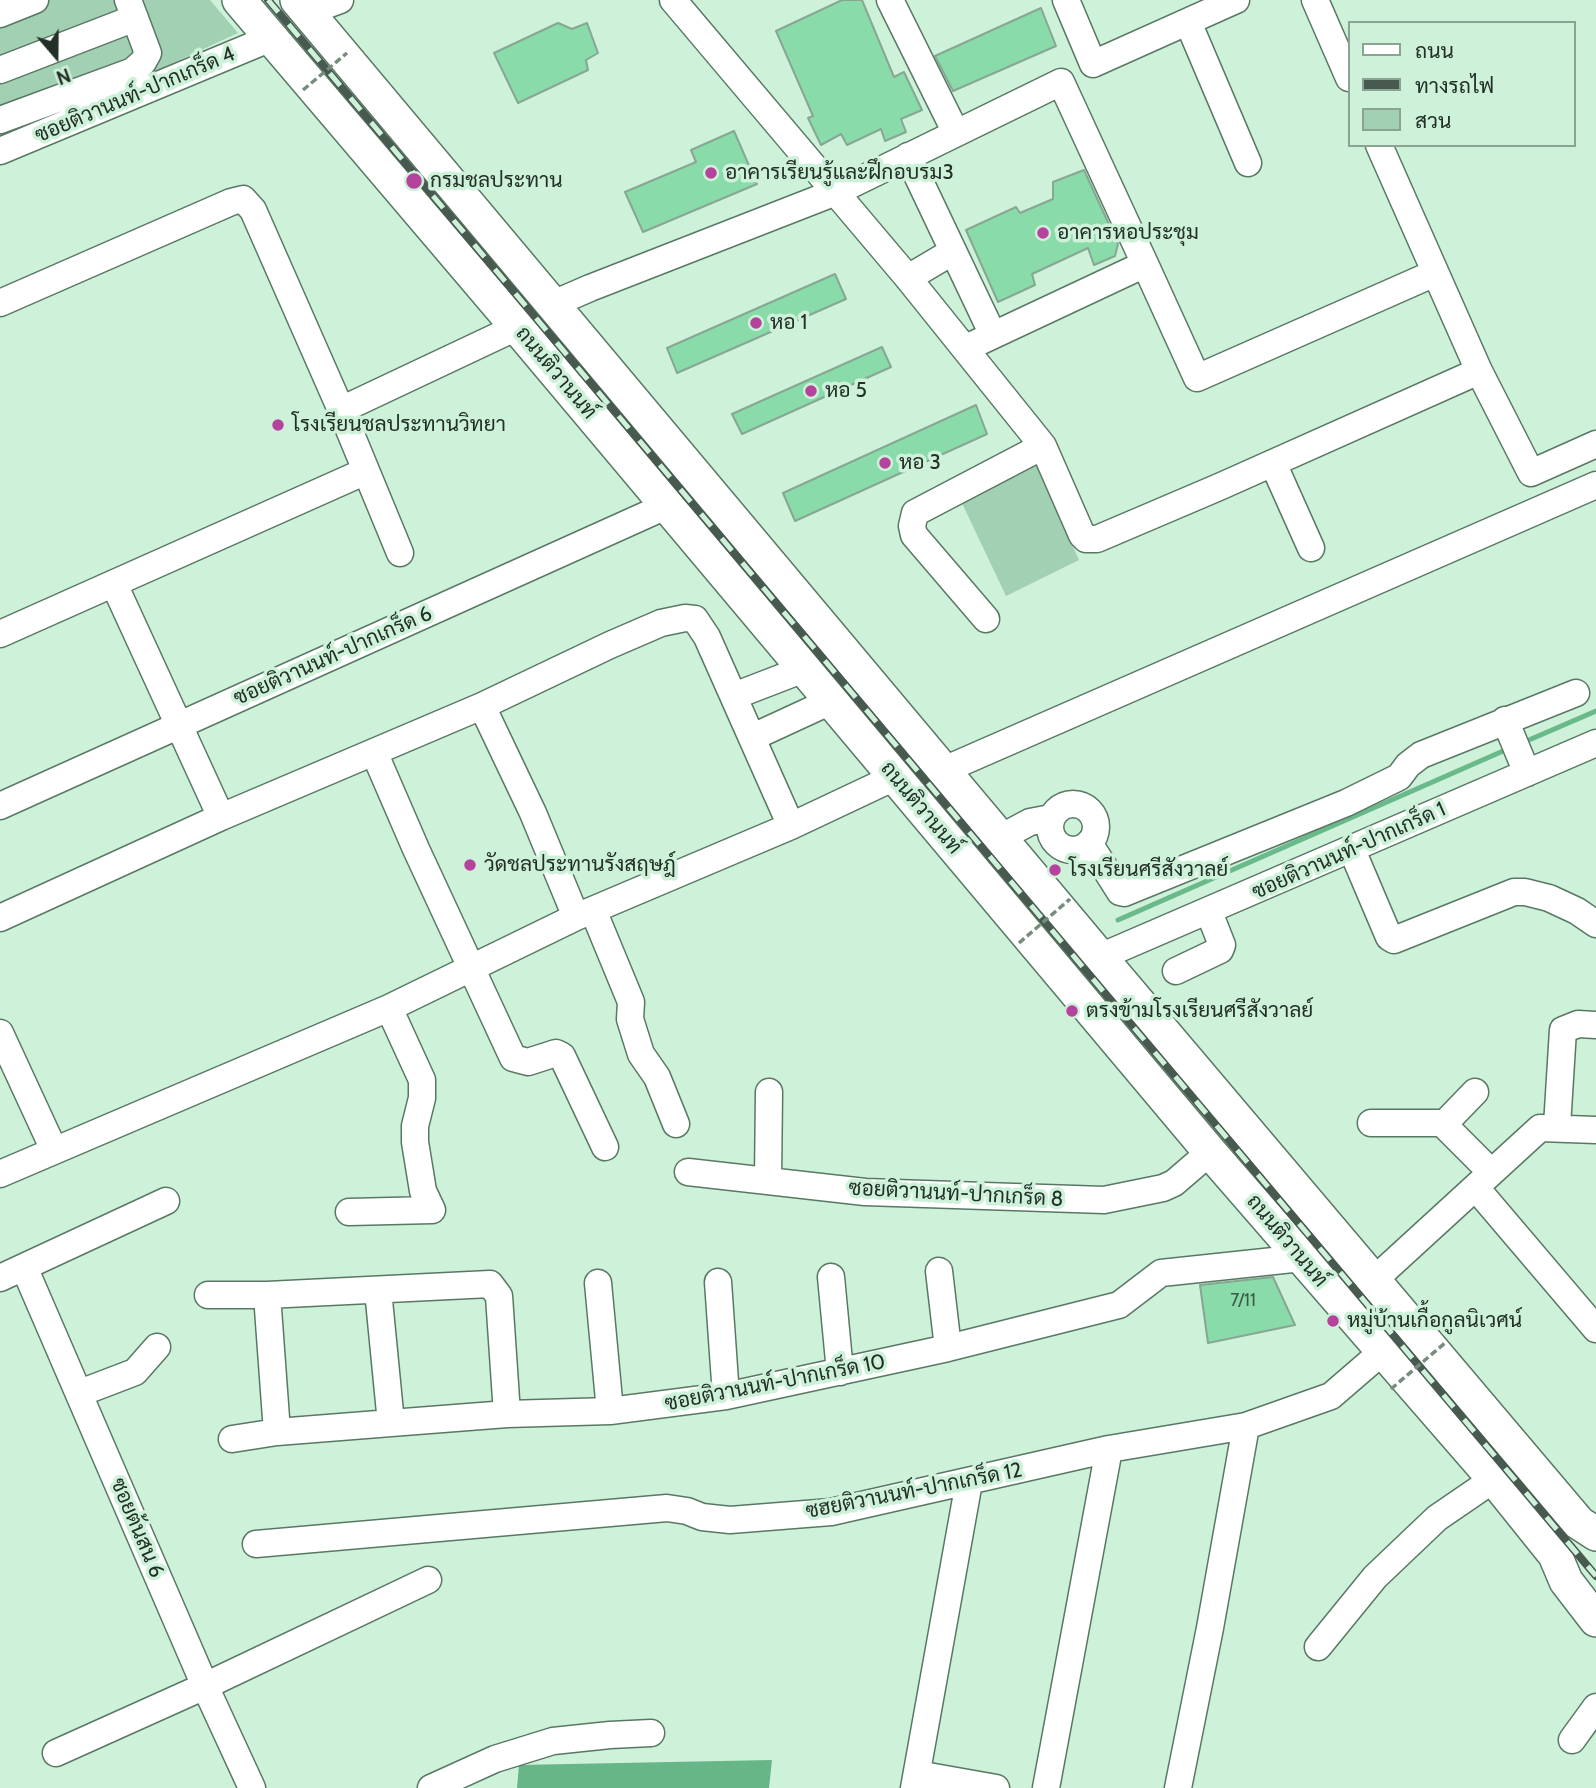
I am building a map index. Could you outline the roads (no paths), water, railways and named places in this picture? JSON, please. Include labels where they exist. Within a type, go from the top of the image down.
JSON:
[{"type":"main road","name":"ถนนติวานนท์","points":[[239,0],[1210,1152],[1493,1479],[1555,1555],[1566,1581],[1596,1620]]},
{"type":"main road","name":"ถนนติวานนท์","points":[[302,6],[1100,957],[1588,1528],[1596,1552]]},
{"type":"main road","points":[[730,581],[763,554]]},
{"type":"main road","points":[[895,777],[938,762]]},
{"type":"main road","points":[[1555,1555],[1596,1595]]},
{"type":"street","points":[[0,14],[34,0]]},
{"type":"street","points":[[302,6],[340,0]]},
{"type":"street","points":[[673,0],[908,278],[1043,446],[1086,539],[1097,538],[1273,463],[1479,371]]},
{"type":"street","points":[[890,0],[956,133]]},
{"type":"street","points":[[1066,0],[1093,64],[1236,0]]},
{"type":"street","points":[[1315,0],[1348,76]]},
{"type":"street","points":[[0,70],[131,9],[148,54],[133,71],[0,120]]},
{"type":"street","points":[[1188,22],[1248,163]]},
{"type":"street","name":"ซอยติวานนท์-ปากเกร็ด 4","points":[[0,152],[271,38]]},
{"type":"street","points":[[553,304],[836,192],[1060,82],[1197,378],[1435,273]]},
{"type":"street","points":[[1380,147],[1479,371],[1531,473],[1596,444]]},
{"type":"street","points":[[908,156],[993,335]]},
{"type":"street","points":[[0,303],[243,199],[253,210],[341,410],[400,553]]},
{"type":"street","points":[[908,278],[952,252]]},
{"type":"street","points":[[966,348],[1145,264]]},
{"type":"street","points":[[341,410],[517,327]]},
{"type":"street","points":[[986,619],[914,535],[912,526],[915,513],[1043,446]]},
{"type":"street","points":[[1273,463],[1311,548]]},
{"type":"street","points":[[0,634],[366,471]]},
{"type":"street","points":[[938,762],[1596,485]]},
{"type":"street","name":"ซอยติวานนท์-ปากเกร็ด 6","points":[[0,806],[181,734],[666,506]]},
{"type":"street","points":[[114,584],[216,807]]},
{"type":"street","points":[[0,918],[216,807],[374,752],[482,706],[661,623],[685,618],[699,622],[791,826]]},
{"type":"street","points":[[734,696],[804,669]]},
{"type":"street","points":[[1000,838],[1030,822],[1051,818],[1049,826],[1054,843],[1071,850],[1089,843],[1120,892],[1124,893],[1346,803],[1399,777],[1408,765],[1421,755],[1576,693]]},
{"type":"street","points":[[753,737],[831,701]]},
{"type":"street","points":[[482,706],[533,813],[631,1002],[630,1019],[641,1054],[657,1077],[676,1124]]},
{"type":"street","points":[[1505,720],[1527,773]]},
{"type":"street","name":"ซอยติวานนท์-ปากเกร็ด 1","points":[[1100,957],[1596,743]]},
{"type":"street","points":[[374,752],[513,1058],[528,1062],[556,1053],[562,1056],[605,1147]]},
{"type":"street","points":[[0,1174],[389,1008],[585,914],[791,826],[895,777]]},
{"type":"street","points":[[1346,803],[1389,937],[1394,940],[1514,892],[1549,898],[1596,923]]},
{"type":"street","points":[[1177,971],[1220,950],[1222,945],[1209,912]]},
{"type":"street","points":[[349,1212],[432,1210],[424,1191],[415,1142],[422,1080],[389,1008]]},
{"type":"street","points":[[1557,1126],[1563,1030],[1578,1024],[1596,1025]]},
{"type":"street","points":[[0,1033],[54,1150]]},
{"type":"street","points":[[768,1180],[769,1092]]},
{"type":"street","points":[[1371,1123],[1444,1124],[1475,1092]]},
{"type":"street","points":[[1444,1124],[1596,1329]]},
{"type":"street","points":[[1374,1280],[1540,1128],[1557,1126],[1596,1130]]},
{"type":"street","name":"ซอยติวานนท์-ปากเกร็ด 8","points":[[688,1171],[865,1192],[1104,1200],[1163,1188],[1174,1183],[1210,1152]]},
{"type":"street","points":[[0,1278],[166,1201]]},
{"type":"street","name":"ซอยติวานนท์-ปากเกร็ด 10","points":[[232,1439],[277,1432],[507,1414],[610,1411],[726,1396],[948,1348],[1118,1305],[1161,1273],[1302,1258]]},
{"type":"street","name":"ซอยต้นสน 6","points":[[24,1267],[205,1686],[252,1788]]},
{"type":"street","points":[[939,1271],[948,1348]]},
{"type":"street","points":[[831,1277],[839,1372]]},
{"type":"street","points":[[208,1295],[378,1290],[484,1282],[494,1286],[499,1296],[507,1414]]},
{"type":"street","points":[[718,1282],[726,1396]]},
{"type":"street","points":[[598,1283],[610,1411]]},
{"type":"street","points":[[378,1290],[391,1423]]},
{"type":"street","points":[[267,1295],[277,1432]]},
{"type":"street","points":[[80,1393],[135,1372],[157,1347]]},
{"type":"street","name":"ซฮยติวานนท์-ปากเกร็ด 12","points":[[256,1544],[667,1508],[702,1517],[730,1520],[831,1512],[1109,1449],[1246,1426],[1331,1396],[1382,1352]]},
{"type":"street","points":[[1178,1788],[1246,1426]]},
{"type":"street","points":[[1046,1788],[1109,1449]]},
{"type":"street","points":[[1318,1647],[1375,1577],[1437,1518],[1493,1479]]},
{"type":"street","points":[[969,1482],[916,1781],[996,1788]]},
{"type":"street","points":[[56,1753],[428,1580]]},
{"type":"street","points":[[1572,1740],[1596,1707]]},
{"type":"street","points":[[431,1788],[495,1759],[553,1741],[651,1733]]},
{"type":"waterway","points":[[1522,743],[1596,711]]},
{"type":"waterway","points":[[1118,920],[1510,748]]},
{"type":"railway","points":[[268,0],[1596,1576]]},
{"type":"place","name":"อาคารเรียนรู้และฝึกอบรม3","points":[[711,173]]},
{"type":"place","name":"กรมชลประทาน","points":[[414,181]]},
{"type":"place","name":"อาคารหอประชุม","points":[[1043,233]]},
{"type":"place","name":"หอ 1","points":[[756,323]]},
{"type":"place","name":"หอ 5","points":[[811,391]]},
{"type":"place","name":"โรงเรียนชลประทานวิทยา","points":[[278,425]]},
{"type":"place","name":"หอ 3","points":[[885,463]]},
{"type":"place","name":"วัดชลประทานรังสฤษฎ์","points":[[470,865]]},
{"type":"place","name":"โรงเรียนศรีสังวาลย์","points":[[1055,870]]},
{"type":"place","name":"ตรงข้ามโรงเรียนศรีสังวาลย์","points":[[1072,1011]]},
{"type":"place","name":"หมู่บ้านเกื้อกูลนิเวศน์","points":[[1333,1321]]}]
